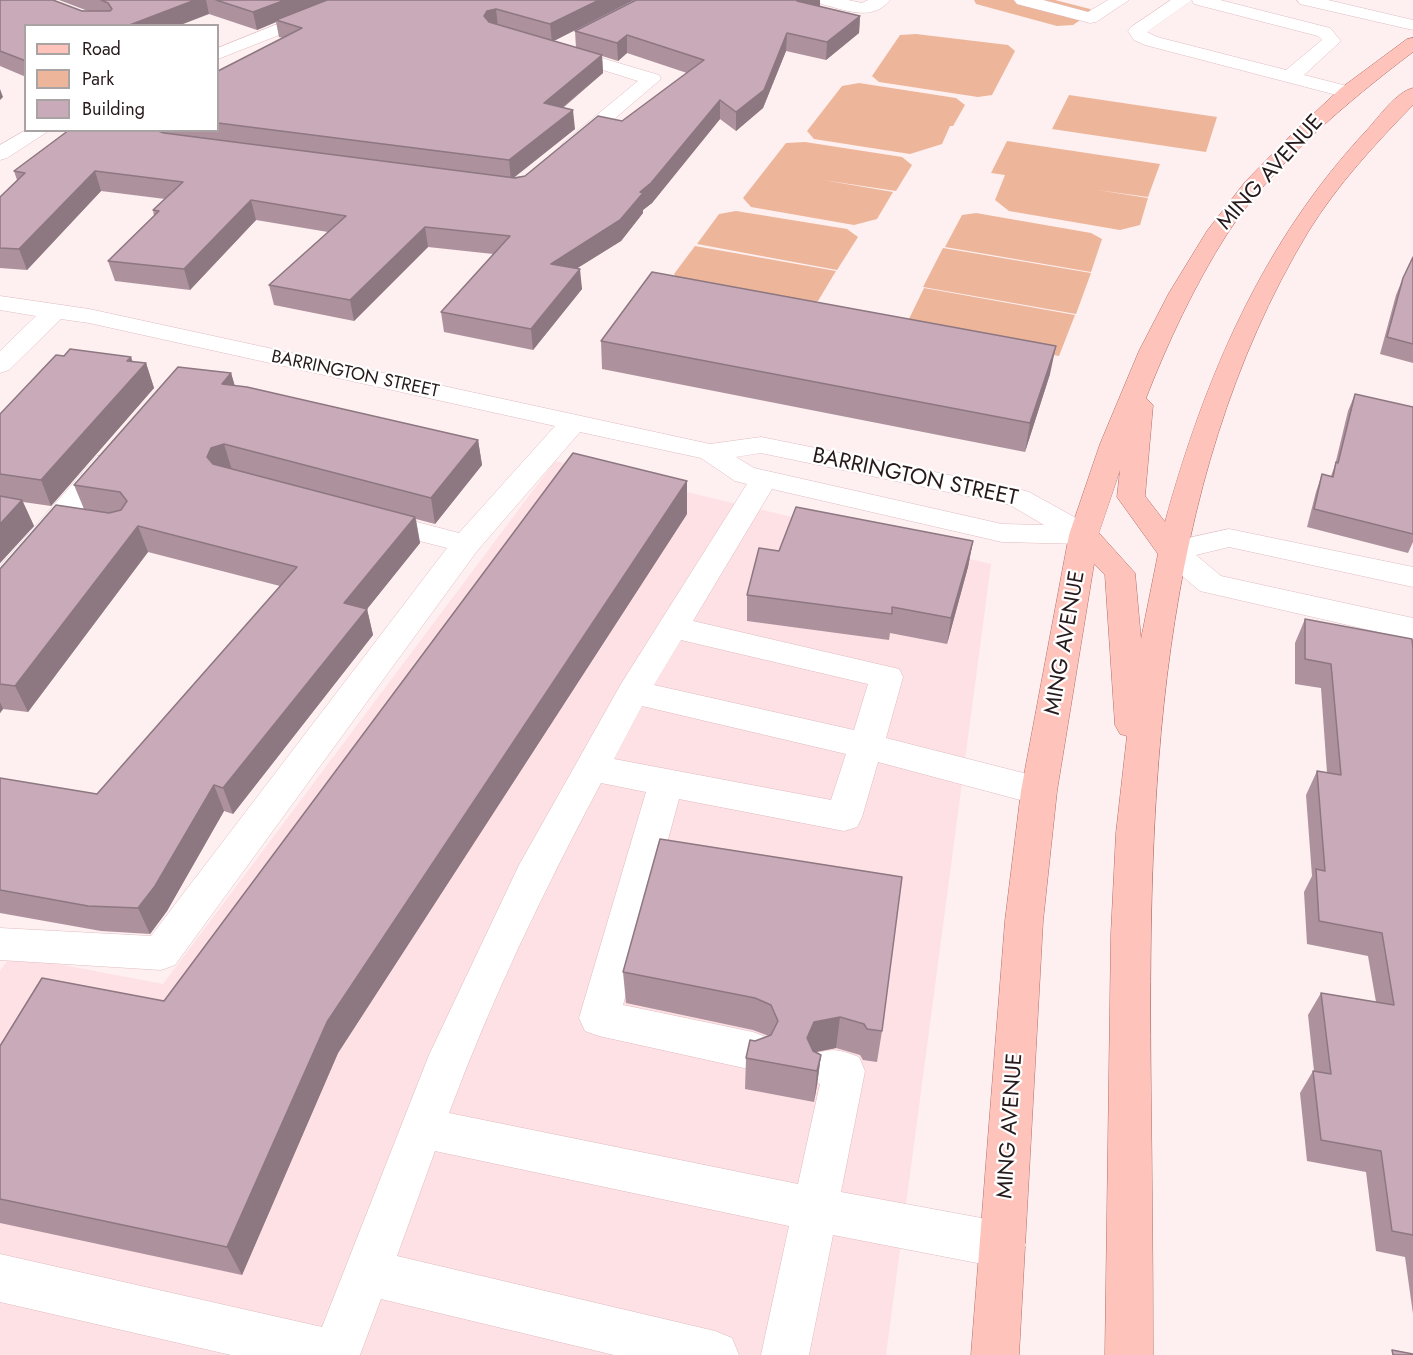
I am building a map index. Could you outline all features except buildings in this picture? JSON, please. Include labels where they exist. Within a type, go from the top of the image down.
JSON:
[{"type":"main road","name":"MING AVENUE","points":[[995,1355],[1024,921],[1039,791],[1084,536],[1114,444],[1152,351],[1181,293],[1218,231],[1253,188],[1348,92],[1413,42]]},
{"type":"main road","points":[[1129,1355],[1130,931],[1137,799],[1156,639],[1172,550],[1199,447],[1233,354],[1257,301],[1297,232],[1324,192],[1368,139],[1413,94]]},
{"type":"main road","points":[[1143,377],[1131,497],[1172,550]]},
{"type":"main road","points":[[1084,536],[1120,573],[1137,799]]},
{"type":"street","points":[[219,54],[352,0]]},
{"type":"street","points":[[827,0],[864,9],[881,0]]},
{"type":"street","points":[[1023,0],[1090,18],[1120,0]]},
{"type":"street","points":[[1183,0],[1137,31],[1140,36],[1348,92]]},
{"type":"street","points":[[1200,0],[1324,32],[1331,37],[1332,41],[1290,76]]},
{"type":"street","points":[[1306,0],[1413,25]]},
{"type":"street","points":[[554,160],[652,79],[551,48],[575,40]]},
{"type":"street","points":[[0,154],[37,132]]},
{"type":"street","name":"BARRINGTON STREET","points":[[0,303],[56,310],[710,452],[761,445],[1019,498],[1084,536]]},
{"type":"street","points":[[0,365],[56,310]]},
{"type":"street","points":[[3,948],[161,953],[466,544],[573,423]]},
{"type":"street","points":[[0,586],[120,447]]},
{"type":"street","name":"BARRINGTON STREET","points":[[710,452],[745,475],[1002,533],[1084,536]]},
{"type":"street","points":[[4,1286],[336,1355],[450,1055],[538,865],[633,692],[764,479]]},
{"type":"street","points":[[23,513],[89,523]]},
{"type":"street","points":[[354,514],[466,544]]},
{"type":"street","points":[[1172,550],[1229,538],[1413,577]]},
{"type":"street","points":[[1172,550],[1211,585],[1413,629]]},
{"type":"street","points":[[591,768],[844,817],[887,677],[673,627]]},
{"type":"street","points":[[633,692],[865,746],[1039,791]]},
{"type":"street","points":[[666,783],[599,1018],[753,1051]]},
{"type":"street","points":[[785,1355],[844,1071],[827,1068]]},
{"type":"street","points":[[421,1128],[814,1209],[1003,1245]]},
{"type":"street","points":[[368,1272],[716,1355]]},
{"type":"shaded area","points":[[555,461],[991,564],[886,1355],[0,1355],[0,971],[11,955],[163,984]]},
{"type":"green space","points":[[974,0],[1055,0],[1090,9],[1092,12],[1073,25],[1057,26],[976,4]]},
{"type":"green space","points":[[916,34],[1008,45],[1015,51],[992,95],[978,97],[879,82],[872,76],[900,35]]},
{"type":"green space","points":[[859,83],[956,98],[965,105],[953,126],[950,126],[942,144],[910,154],[814,139],[807,131],[842,86]]},
{"type":"green space","points":[[1069,95],[1217,117],[1206,152],[1052,129]]},
{"type":"green space","points":[[1007,141],[1160,164],[1148,197],[1097,190],[1148,198],[1140,225],[1120,230],[1009,211],[995,200],[1005,175],[991,173]]},
{"type":"green space","points":[[805,142],[902,157],[912,165],[896,191],[823,180],[893,192],[877,219],[854,225],[751,207],[743,198],[786,143]]},
{"type":"green space","points":[[736,211],[847,229],[858,237],[837,270],[697,244],[719,214]]},
{"type":"green space","points":[[976,213],[1091,233],[1102,239],[1091,272],[945,247],[962,215]]},
{"type":"green space","points":[[695,246],[836,271],[818,301],[797,307],[682,285],[674,274]]},
{"type":"green space","points":[[943,248],[1091,273],[1076,314],[923,287]]},
{"type":"green space","points":[[924,288],[1075,315],[1059,356],[919,331],[908,321]]}]
